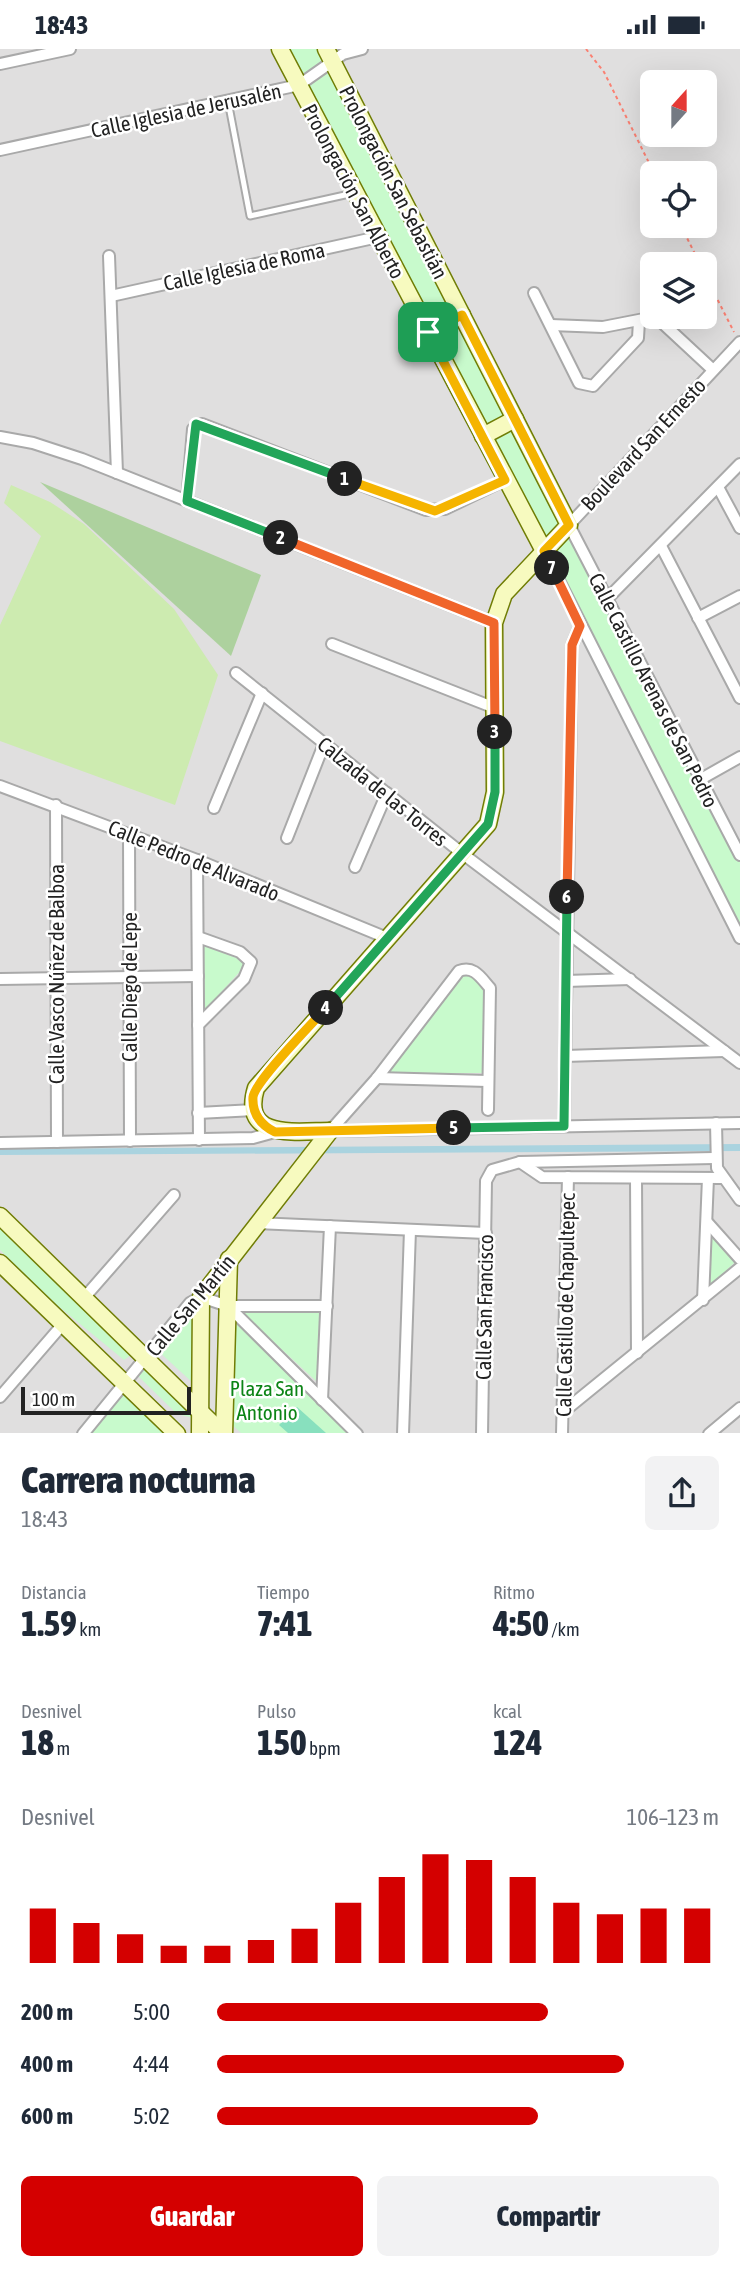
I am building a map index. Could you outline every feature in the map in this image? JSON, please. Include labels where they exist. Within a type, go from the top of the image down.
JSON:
[{"type":"main road","name":"Prolongación San Alberto","points":[[280,49],[544,551]]},
{"type":"main road","name":"Prolongación San Sebastián","points":[[329,55],[569,525]]},
{"type":"main road","points":[[428,332],[462,315]]},
{"type":"main road","points":[[482,436],[515,419]]},
{"type":"main road","name":"Boulevard San Ernesto","points":[[254,1110],[256,1087],[481,836],[493,811],[494,623],[504,594],[569,525]]},
{"type":"main road","points":[[254,1110],[265,1127],[275,1132],[326,1136]]},
{"type":"main road","name":"Calle San Martín","points":[[201,1297],[326,1136]]},
{"type":"main road","points":[[0,1216],[224,1433]]},
{"type":"main road","points":[[224,1433],[229,1259]]},
{"type":"main road","points":[[0,1263],[177,1433]]},
{"type":"main road","points":[[200,1433],[201,1297]]},
{"type":"street","points":[[0,64],[70,49]]},
{"type":"street","name":"Calle Iglesia de Jerusalén","points":[[0,150],[299,85],[329,55],[362,49]]},
{"type":"street","name":"Calle Iglesia de Roma","points":[[111,296],[378,237]]},
{"type":"street","points":[[109,255],[117,473]]},
{"type":"street","points":[[534,293],[579,383],[586,387],[593,386],[638,338],[639,321],[603,327],[551,324]]},
{"type":"street","points":[[668,329],[712,369]]},
{"type":"street","name":"Boulevard San Ernesto","points":[[569,525],[712,369],[740,343]]},
{"type":"street","points":[[187,501],[196,424],[426,510],[445,509],[505,480]]},
{"type":"street","points":[[0,437],[33,443],[82,459],[494,623]]},
{"type":"street","points":[[607,599],[740,464]]},
{"type":"street","points":[[718,487],[740,529]]},
{"type":"street","name":"Calle Castillo Arenas de San Pedro","points":[[569,525],[740,855]]},
{"type":"street","points":[[661,546],[698,618],[736,678],[740,698]]},
{"type":"street","name":"Calle Castillo Arenas de San Pedro","points":[[544,551],[740,938]]},
{"type":"street","points":[[698,618],[740,596]]},
{"type":"street","points":[[564,1126],[572,645],[580,626]]},
{"type":"street","points":[[332,643],[495,708]]},
{"type":"street","name":"Calzada de las Torres","points":[[236,673],[463,854],[740,1063]]},
{"type":"street","points":[[214,808],[262,694]]},
{"type":"street","points":[[286,838],[324,744]]},
{"type":"street","points":[[701,779],[740,758]]},
{"type":"street","name":"Calle Pedro de Alvarado","points":[[0,786],[197,860],[387,938]]},
{"type":"street","points":[[355,867],[387,793]]},
{"type":"street","name":"Calle Vasco Núñez de Balboa","points":[[56,806],[57,1142]]},
{"type":"street","name":"Calle Diego de Lepe","points":[[129,834],[130,1141]]},
{"type":"street","points":[[197,860],[199,1140]]},
{"type":"street","points":[[198,937],[240,952],[251,962],[244,979],[198,1025]]},
{"type":"street","points":[[326,1136],[377,1078],[459,971],[466,968],[474,971],[490,988],[488,1110]]},
{"type":"street","points":[[0,979],[198,976]]},
{"type":"street","points":[[566,981],[630,979]]},
{"type":"street","points":[[565,1056],[724,1051]]},
{"type":"street","points":[[377,1078],[488,1081]]},
{"type":"street","points":[[198,1113],[254,1110]]},
{"type":"street","points":[[716,1123],[715,1150],[722,1178],[740,1200]]},
{"type":"street","points":[[326,1136],[564,1126],[740,1123]]},
{"type":"street","points":[[0,1143],[253,1138],[275,1132]]},
{"type":"street","points":[[520,1162],[715,1150]]},
{"type":"street","points":[[520,1162],[542,1177],[722,1178]]},
{"type":"street","name":"Calle San Francisco","points":[[482,1433],[486,1181],[492,1170],[500,1165],[520,1162]]},
{"type":"street","name":"Calle Castillo de Chapultepec","points":[[562,1433],[568,1177]]},
{"type":"street","points":[[636,1178],[637,1353]]},
{"type":"street","points":[[703,1300],[708,1178]]},
{"type":"street","points":[[84,1298],[174,1195]]},
{"type":"street","points":[[707,1222],[740,1259]]},
{"type":"street","points":[[256,1223],[486,1233]]},
{"type":"street","points":[[323,1400],[330,1226]]},
{"type":"street","points":[[403,1433],[410,1230]]},
{"type":"street","points":[[564,1412],[740,1268]]},
{"type":"street","points":[[201,1297],[228,1306],[327,1306]]},
{"type":"street","name":"Calle San Martín","points":[[83,1433],[182,1310],[201,1297]]},
{"type":"street","points":[[228,1306],[357,1433]]},
{"type":"street","points":[[0,1397],[63,1324]]},
{"type":"street","points":[[709,1433],[740,1408]]},
{"type":"lane","points":[[228,101],[250,216],[355,192]]},
{"type":"path","points":[[586,49],[604,72],[648,161]]},
{"type":"path","points":[[717,298],[740,343]]},
{"type":"shaded area","points":[[0,49],[740,49],[740,1433],[0,1433]]},
{"type":"green space","points":[[284,49],[321,49],[740,859],[740,932]]},
{"type":"green space","points":[[40,482],[261,575],[231,656]]},
{"type":"green space","points":[[11,485],[50,502],[84,524],[174,609],[218,675],[175,805],[0,741],[0,625],[41,536],[4,503]]},
{"type":"green space","points":[[204,946],[242,960],[244,967],[203,1012]]},
{"type":"green space","points":[[466,972],[487,990],[484,1073],[384,1073]]},
{"type":"green space","points":[[0,1223],[134,1353],[124,1360],[57,1305],[0,1250]]},
{"type":"green space","points":[[711,1233],[737,1260],[709,1288]]},
{"type":"green space","points":[[196,1304],[193,1383],[156,1349]]},
{"type":"green space","points":[[238,1309],[323,1310],[320,1381],[317,1382]]},
{"type":"green space","name":"Plaza San Antonio","points":[[235,1320],[349,1433],[241,1433],[231,1424]]},
{"type":"green space","points":[[146,1363],[196,1414],[193,1418],[177,1414],[135,1373]]},
{"type":"green space","points":[[121,1390],[164,1433],[88,1433]]},
{"type":"green space","points":[[297,1407],[326,1433],[288,1433],[279,1425]]},
{"type":"water","points":[[740,1144],[740,1151],[0,1155],[0,1149]]},
{"type":"route","points":[[462,315],[569,525],[544,551],[580,626],[574,634],[572,645],[564,1126],[275,1132],[265,1127],[254,1110],[253,1097],[256,1087],[481,836],[488,824],[493,811],[495,792],[494,623],[187,501],[193,429],[196,424],[202,423],[426,510],[445,509],[505,480],[428,332],[462,315]]}]
